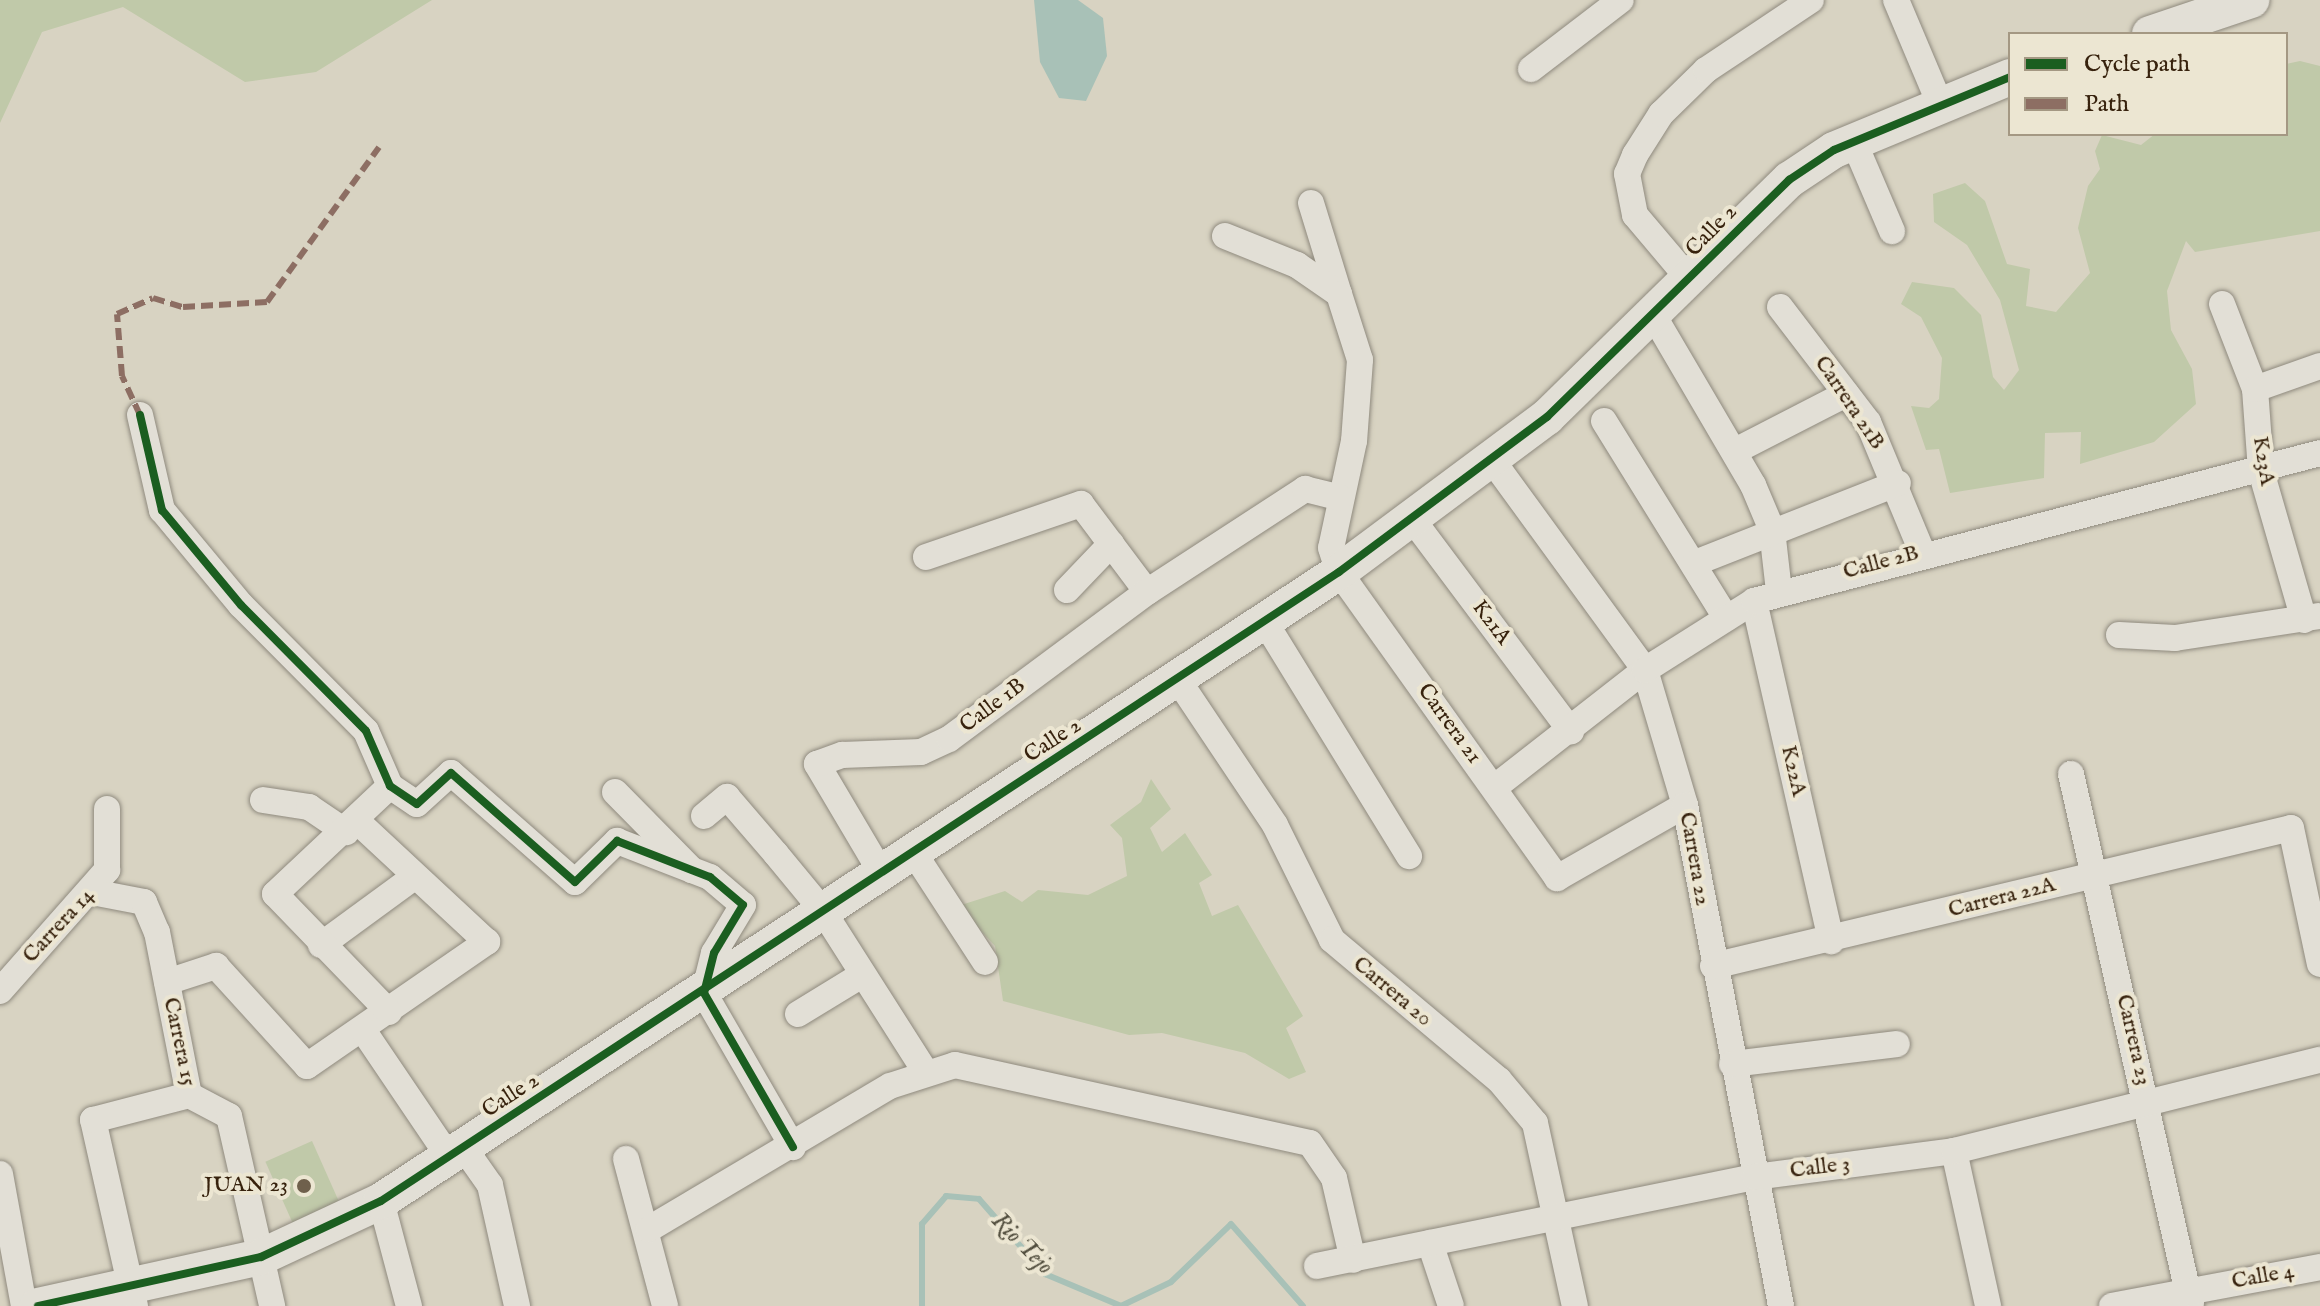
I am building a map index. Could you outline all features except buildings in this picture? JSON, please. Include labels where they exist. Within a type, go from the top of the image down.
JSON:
[{"type":"street","points":[[1531,69],[1621,0]]},
{"type":"street","points":[[1690,280],[1635,215],[1627,174],[1635,155],[1661,114],[1706,70],[1811,0]]},
{"type":"street","points":[[1896,0],[1940,104]]},
{"type":"street","points":[[2156,32],[2251,0]]},
{"type":"street","name":"Calle 2","points":[[38,1306],[132,1296],[261,1257],[381,1201],[704,993],[823,911],[1339,572],[1410,516],[1492,460],[1655,318],[1789,180],[1854,142],[2008,78]]},
{"type":"street","points":[[1854,142],[1892,231]]},
{"type":"street","points":[[1311,203],[1360,360],[1354,441],[1331,548],[1339,572]]},
{"type":"street","points":[[1225,236],[1297,265],[1339,294]]},
{"type":"street","name":"K23A","points":[[2222,304],[2255,389],[2261,471],[2312,618]]},
{"type":"street","name":"Carrera 21B","points":[[1780,307],[1846,394],[1898,483],[1922,552]]},
{"type":"street","points":[[1655,318],[1735,451],[1772,530],[1779,591]]},
{"type":"street","points":[[2255,389],[2320,366]]},
{"type":"street","points":[[1735,451],[1846,394]]},
{"type":"street","points":[[140,415],[162,510],[241,605],[366,731],[390,786],[417,804],[451,773],[575,882],[617,841],[710,877],[743,905],[714,953],[704,993],[793,1147]]},
{"type":"street","points":[[1604,421],[1695,563],[1726,618]]},
{"type":"street","name":"Calle 2B","points":[[1495,787],[1571,731],[1645,670],[1754,601],[1779,591],[1922,552],[2261,471],[2320,453]]},
{"type":"street","name":"Carrera 22","points":[[1492,460],[1645,670],[1685,805],[1713,966],[1781,1306]]},
{"type":"street","points":[[1695,563],[1772,530],[1898,483]]},
{"type":"street","points":[[926,557],[1081,504],[1147,592],[1305,489],[1340,498]]},
{"type":"street","name":"K21A","points":[[1410,516],[1571,731]]},
{"type":"street","points":[[1067,590],[1111,544]]},
{"type":"street","name":"Carrera 21","points":[[1339,572],[1557,878],[1685,805]]},
{"type":"street","name":"Calle 1B","points":[[882,874],[817,764],[842,755],[921,752],[949,739],[1147,592]]},
{"type":"street","name":"K22A","points":[[1754,601],[1831,941]]},
{"type":"street","points":[[2119,635],[2175,638],[2312,618]]},
{"type":"street","points":[[1265,622],[1409,856]]},
{"type":"street","name":"Carrera 20","points":[[1178,680],[1275,825],[1332,940],[1499,1080],[1535,1123],[1575,1306]]},
{"type":"street","name":"Carrera 23","points":[[2071,774],[2189,1299]]},
{"type":"street","points":[[389,1012],[275,894],[351,826],[390,786]]},
{"type":"street","points":[[615,792],[694,873]]},
{"type":"street","points":[[704,816],[727,797],[823,911],[925,1071]]},
{"type":"street","points":[[167,982],[216,966],[307,1066],[487,942],[351,826],[309,807],[263,800]]},
{"type":"street","name":"Carrera 14","points":[[0,989],[92,892],[107,870],[107,809]]},
{"type":"street","name":"Carrera 22A","points":[[1713,966],[1831,941],[2291,828],[2320,964]]},
{"type":"street","points":[[914,853],[985,962]]},
{"type":"street","points":[[321,945],[414,877]]},
{"type":"street","name":"Carrera 15","points":[[92,892],[144,902],[167,982],[189,1095],[229,1116],[272,1306]]},
{"type":"street","points":[[798,1014],[862,975]]},
{"type":"street","points":[[363,1030],[457,1153],[490,1185],[517,1306]]},
{"type":"street","points":[[1732,1064],[1897,1044]]},
{"type":"street","name":"Calle 3","points":[[1317,1266],[1755,1177],[1954,1151],[2320,1060]]},
{"type":"street","points":[[649,1229],[925,1071],[955,1065],[997,1070],[1310,1143],[1334,1178],[1353,1260]]},
{"type":"street","points":[[132,1296],[93,1120],[189,1095]]},
{"type":"street","points":[[1954,1151],[1988,1306]]},
{"type":"street","points":[[626,1159],[649,1229],[665,1306]]},
{"type":"street","points":[[0,1174],[24,1306]]},
{"type":"street","points":[[381,1201],[409,1306]]},
{"type":"street","points":[[1430,1243],[1451,1306]]},
{"type":"street","name":"Calle 4","points":[[2112,1306],[2189,1299],[2320,1267]]},
{"type":"shaded area","points":[[0,0],[432,0],[316,72],[245,82],[123,7],[42,32],[0,123]]},
{"type":"shaded area","points":[[1034,0],[1078,0],[1103,18],[1107,56],[1086,101],[1059,98],[1040,62]]},
{"type":"shaded area","points":[[2300,61],[2320,66],[2320,231],[2195,252],[2186,241],[2167,291],[2171,330],[2192,369],[2196,404],[2154,442],[2080,464],[2081,432],[2045,433],[2044,478],[1950,493],[1939,449],[1926,450],[1911,406],[1929,408],[1939,399],[1942,358],[1921,317],[1901,304],[1912,282],[1954,288],[1981,315],[1993,377],[2004,390],[2019,370],[2000,300],[1967,245],[1934,222],[1933,194],[1965,183],[1985,201],[2007,264],[2030,269],[2026,306],[2056,312],[2090,273],[2078,228],[2088,186],[2100,169],[2095,151],[2102,136],[2141,145],[2152,136],[2288,136],[2288,64]]},
{"type":"shaded area","points":[[1151,779],[1171,809],[1150,828],[1162,852],[1185,833],[1212,875],[1199,883],[1212,916],[1238,905],[1303,1016],[1286,1028],[1306,1072],[1289,1079],[1245,1053],[1162,1033],[1129,1035],[1003,1001],[995,946],[958,906],[1005,891],[1022,902],[1038,890],[1088,895],[1127,876],[1122,838],[1110,825],[1141,802]]},
{"type":"shaded area","name":"JUAN 23","points":[[312,1141],[343,1210],[296,1231],[265,1162]]},
{"type":"waterway","name":"Rio Tejo","points":[[922,1306],[922,1224],[946,1196],[979,1199],[1045,1274],[1121,1306]]},
{"type":"waterway","name":"Rio Tejo","points":[[1121,1306],[1171,1282],[1231,1224],[1303,1306]]},
{"type":"marked path","points":[[140,415],[122,376],[117,314],[153,298],[183,307],[267,302],[379,147]]},
{"type":"cycle path","points":[[38,1306],[261,1257],[381,1201],[1339,572],[1547,417],[1789,180],[1834,150],[2008,78]]},
{"type":"cycle path","points":[[140,415],[162,510],[241,605],[366,731],[390,786],[417,804],[451,773],[575,882],[617,841],[710,877],[743,905],[714,953],[704,993],[793,1147]]},
{"type":"place","name":"JUAN 23","points":[[304,1186]]}]
